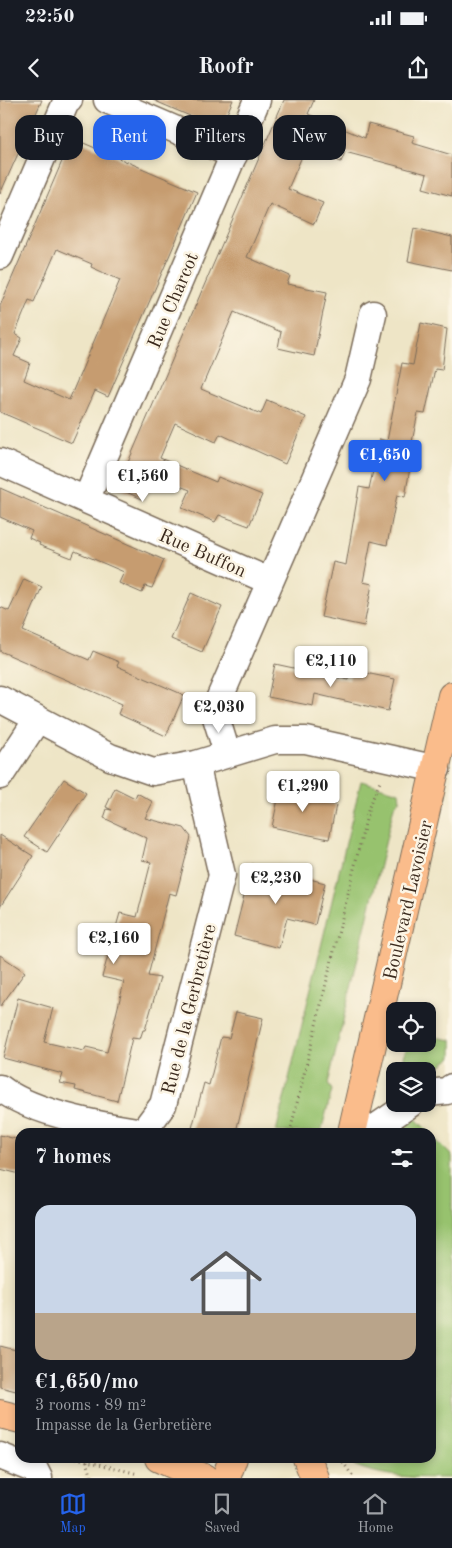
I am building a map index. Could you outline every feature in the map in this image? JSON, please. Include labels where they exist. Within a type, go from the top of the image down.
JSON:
[{"type":"main road","name":"Boulevard Lavoisier","points":[[353,1128],[437,769],[452,696]]},
{"type":"main road","points":[[0,1414],[15,1418]]},
{"type":"main road","points":[[309,1463],[315,1478]]},
{"type":"main road","points":[[151,1467],[204,1478]]},
{"type":"street","points":[[0,256],[66,102],[69,100]]},
{"type":"street","points":[[107,100],[176,130]]},
{"type":"street","name":"Rue Charcot","points":[[251,115],[257,100]]},
{"type":"street","name":"Rue Charcot","points":[[86,500],[232,160]]},
{"type":"street","points":[[227,753],[214,711],[358,379],[373,314]]},
{"type":"street","name":"Rue Buffon","points":[[0,462],[269,581]]},
{"type":"street","points":[[0,699],[110,757],[153,772],[196,764],[274,740],[306,740],[437,769]]},
{"type":"street","points":[[0,776],[37,720]]},
{"type":"street","name":"Rue de la Gerbretière","points":[[146,1128],[164,1105],[222,875],[196,764]]},
{"type":"street","name":"Rue de la Gerbretière","points":[[0,1088],[8,1095],[54,1113],[113,1128]]},
{"type":"street","points":[[375,1128],[398,1112]]},
{"type":"street","points":[[0,1456],[15,1462]]},
{"type":"street","points":[[18,1463],[35,1470],[39,1478]]},
{"type":"path","points":[[291,1128],[370,806],[391,758]]},
{"type":"path","points":[[88,1463],[92,1478]]},
{"type":"path","points":[[108,1463],[151,1467]]},
{"type":"path","points":[[344,1463],[352,1475],[351,1478]]},
{"type":"green space","points":[[361,781],[399,792],[400,800],[394,806],[328,1084],[332,1090],[322,1128],[277,1128]]},
{"type":"green space","points":[[436,1037],[452,1040],[452,1057],[436,1069],[436,1062],[403,1062],[405,1052],[436,1052]]},
{"type":"green space","points":[[407,1112],[419,1112],[415,1118],[425,1128],[383,1128]]},
{"type":"green space","points":[[436,1140],[452,1156],[452,1478],[394,1476],[350,1463],[436,1463]]},
{"type":"building","points":[[0,100],[42,100],[35,115],[15,115],[15,160],[0,194]]},
{"type":"building","points":[[153,100],[233,100],[226,115],[188,115]]},
{"type":"building","points":[[284,100],[314,100],[308,114],[310,115],[278,115]]},
{"type":"building","points":[[368,124],[414,136],[412,143],[452,155],[452,196],[423,188],[427,174],[346,152],[346,130],[365,138]]},
{"type":"building","points":[[273,126],[273,160],[300,160],[288,189],[323,203],[314,224],[270,204],[247,257],[290,276],[287,284],[327,292],[314,356],[278,348],[281,332],[234,312],[201,389],[261,414],[267,400],[306,417],[285,464],[220,434],[216,442],[175,423],[160,458],[216,482],[218,477],[262,495],[249,526],[219,515],[215,522],[182,508],[190,490],[152,475],[142,499],[117,488],[258,160],[263,160],[263,149]]},
{"type":"building","points":[[83,143],[93,147],[93,160],[123,160],[197,192],[108,397],[95,391],[72,443],[0,412],[0,306],[63,160],[83,160]],"holes":[[[57,249],[92,264],[91,267],[120,280],[69,400],[24,380],[30,363],[14,356],[22,338],[15,334],[29,300],[34,302]]]},
{"type":"building","points":[[414,228],[452,237],[452,270],[408,261]]},
{"type":"building","points":[[421,323],[447,329],[442,370],[435,369],[425,414],[418,413],[408,461],[411,462],[405,497],[397,495],[387,545],[371,541],[363,582],[372,584],[364,626],[321,617],[333,562],[346,565],[359,487],[369,489],[380,439],[387,441],[402,363],[413,365]]},
{"type":"building","points":[[0,488],[164,560],[152,588],[145,586],[142,593],[119,583],[124,572],[75,551],[72,558],[39,545],[40,543],[29,538],[32,531],[0,517]]},
{"type":"building","points":[[24,579],[42,587],[23,631],[89,660],[93,651],[119,662],[117,666],[184,695],[166,736],[118,714],[122,704],[0,651],[0,607],[9,611]]},
{"type":"building","points":[[191,593],[222,607],[202,652],[171,639]]},
{"type":"building","points":[[275,664],[349,680],[351,670],[395,679],[388,711],[315,694],[313,706],[268,697]]},
{"type":"building","points":[[64,779],[86,793],[47,852],[24,837]]},
{"type":"building","points":[[281,785],[314,792],[312,799],[336,805],[329,839],[272,827]]},
{"type":"building","points":[[115,788],[135,798],[137,793],[153,802],[145,818],[184,828],[191,837],[176,895],[169,893],[148,976],[160,978],[145,1030],[143,1030],[140,1039],[132,1038],[117,1101],[75,1090],[76,1086],[60,1083],[63,1074],[3,1058],[18,998],[53,1008],[44,1042],[84,1051],[86,1047],[107,1052],[124,982],[102,977],[120,913],[137,917],[151,862],[142,860],[147,838],[104,818],[107,809],[112,810],[106,807]]},
{"type":"building","points":[[0,835],[33,856],[0,907]]},
{"type":"building","points":[[252,864],[325,883],[315,925],[287,918],[279,948],[234,936]]},
{"type":"building","points":[[0,955],[25,972],[0,1007]]},
{"type":"building","points":[[236,1012],[263,1018],[237,1128],[192,1128],[204,1083],[209,1085],[221,1037],[229,1038]]},
{"type":"building","points":[[0,1135],[15,1139],[15,1173],[0,1169]]},
{"type":"building","points":[[0,1346],[15,1350],[15,1391],[0,1387]]}]
